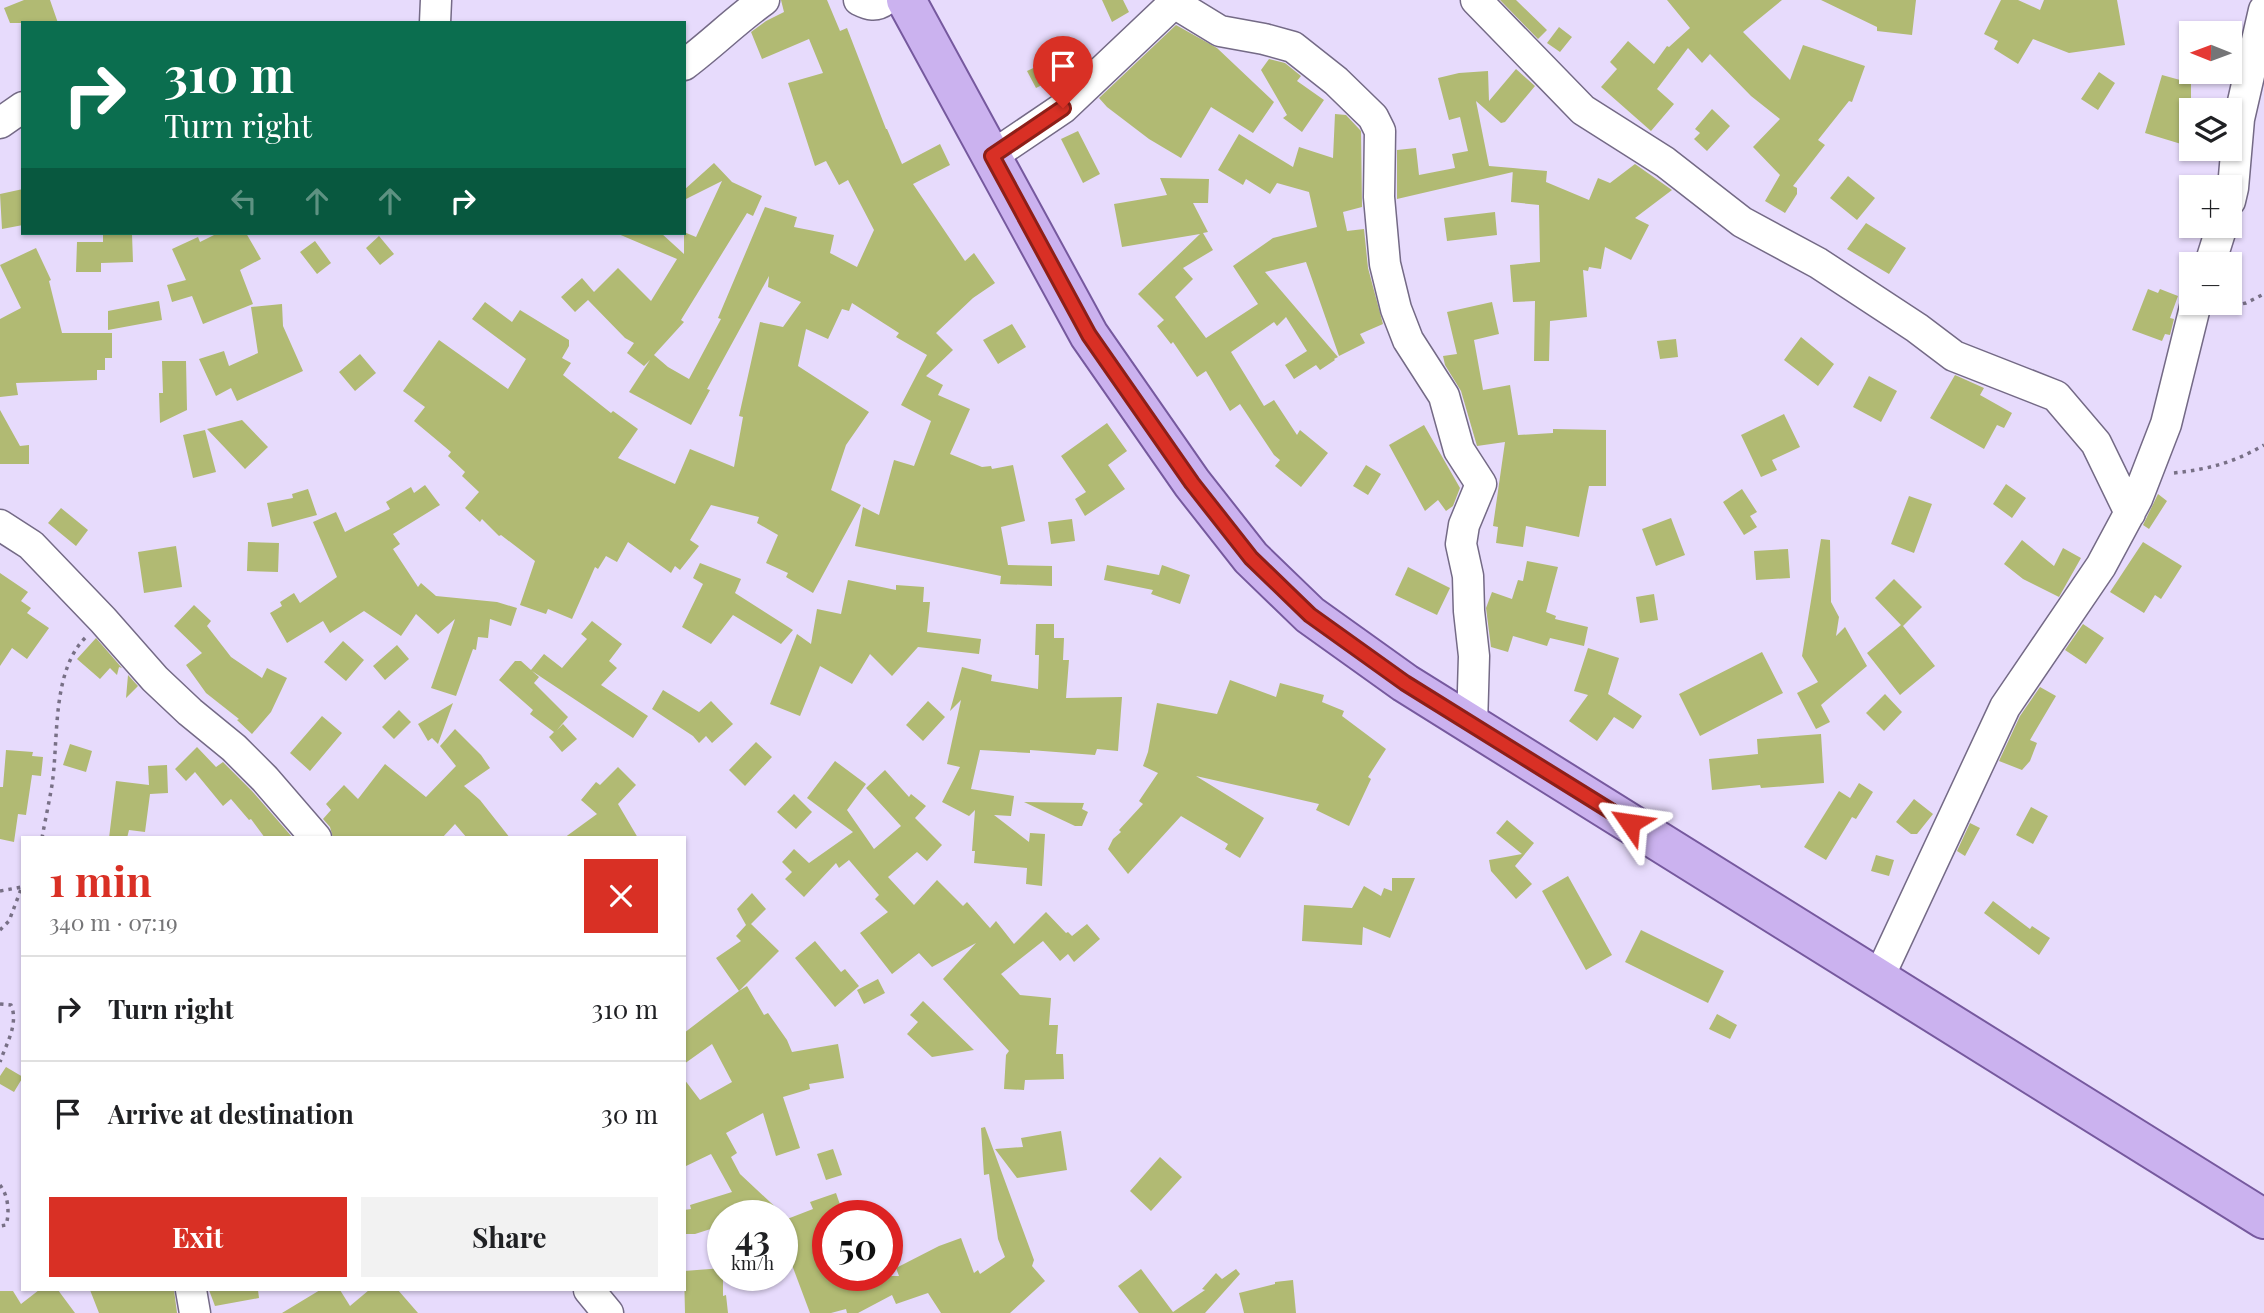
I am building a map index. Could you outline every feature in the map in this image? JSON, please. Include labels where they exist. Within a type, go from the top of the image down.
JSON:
[{"type":"main road","points":[[906,0],[1089,335],[1192,483],[1251,558],[1310,615],[1405,683],[2264,1219]]},
{"type":"street","points":[[435,21],[436,0]]},
{"type":"street","points":[[686,64],[710,46],[734,21],[764,0]]},
{"type":"street","points":[[859,0],[869,5],[879,5],[885,0]]},
{"type":"street","points":[[1476,0],[1583,110],[1665,162],[1742,222],[1818,262],[1954,356],[2056,396],[2096,443],[2130,513]]},
{"type":"street","points":[[992,156],[1063,108],[1175,1],[1220,31],[1293,47],[1336,81],[1373,117],[1380,131],[1379,197],[1385,264],[1396,309],[1408,341],[1444,396],[1459,450],[1481,484],[1464,525],[1461,544],[1468,576],[1474,656],[1472,725]]},
{"type":"street","points":[[2234,175],[2239,118],[2264,10]]},
{"type":"street","points":[[0,123],[21,108]]},
{"type":"street","points":[[1879,977],[2005,706],[2101,566],[2130,513],[2166,424],[2193,315]]},
{"type":"street","points":[[0,524],[31,545],[155,679],[250,763],[314,836]]},
{"type":"street","points":[[191,1291],[195,1313]]},
{"type":"street","points":[[590,1291],[607,1313]]},
{"type":"path","points":[[2242,303],[2264,294]]},
{"type":"path","points":[[2146,475],[2211,468],[2243,457],[2264,444]]},
{"type":"path","points":[[42,836],[52,786],[64,677],[70,658],[79,643],[103,620]]},
{"type":"path","points":[[0,891],[21,886]]},
{"type":"path","points":[[0,930],[9,921],[21,889]]},
{"type":"path","points":[[0,1004],[12,1007],[13,1017],[11,1034],[0,1062]]},
{"type":"path","points":[[0,1185],[7,1202],[8,1219],[6,1225],[0,1226]]},
{"type":"building","points":[[24,0],[50,0],[57,21],[10,23],[4,8]]},
{"type":"building","points":[[781,0],[827,0],[840,31],[847,28],[902,164],[940,144],[950,165],[913,184],[965,261],[974,253],[995,283],[973,298],[936,333],[953,350],[926,376],[943,385],[938,395],[970,409],[950,454],[982,467],[991,466],[992,469],[1013,465],[1025,521],[1001,527],[1008,565],[1052,566],[1052,586],[1000,584],[1001,576],[855,546],[863,507],[879,515],[894,460],[914,466],[931,421],[901,405],[927,355],[896,337],[899,333],[852,303],[849,311],[842,309],[828,339],[806,329],[798,366],[869,412],[846,445],[831,490],[861,505],[813,593],[786,577],[788,573],[766,563],[778,535],[757,523],[759,517],[711,505],[690,540],[699,546],[680,570],[675,566],[671,573],[628,542],[617,562],[606,556],[598,569],[595,567],[572,619],[548,609],[546,614],[520,605],[535,561],[499,536],[482,519],[480,522],[465,508],[479,492],[462,476],[465,472],[448,456],[451,452],[414,421],[425,407],[403,391],[439,340],[508,389],[526,359],[472,319],[485,302],[512,322],[520,310],[569,340],[569,346],[562,358],[571,363],[563,375],[611,413],[613,411],[638,429],[618,458],[675,484],[690,449],[734,467],[743,417],[739,416],[760,322],[783,327],[801,302],[768,287],[769,276],[707,389],[710,390],[691,425],[629,392],[650,360],[644,366],[627,353],[634,343],[625,338],[588,300],[575,312],[561,297],[582,278],[594,292],[618,268],[651,301],[677,259],[621,235],[663,235],[684,254],[684,235],[686,233],[696,237],[722,181],[686,199],[686,188],[714,163],[732,182],[762,196],[753,216],[747,213],[681,320],[684,322],[654,355],[668,367],[689,379],[721,319],[718,318],[765,207],[797,217],[794,227],[834,235],[830,253],[857,267],[874,230],[848,180],[839,185],[826,161],[815,166],[788,83],[823,73],[809,39],[762,59],[751,32],[784,12]]},
{"type":"building","points":[[1102,0],[1123,0],[1129,12],[1112,22]]},
{"type":"building","points":[[1500,0],[1516,0],[1547,30],[1538,39]]},
{"type":"building","points":[[1667,0],[1782,0],[1743,32],[1790,80],[1803,45],[1865,66],[1852,102],[1849,101],[1818,140],[1825,145],[1793,186],[1797,188],[1797,194],[1785,213],[1765,201],[1780,175],[1753,147],[1780,119],[1751,96],[1710,54],[1702,63],[1688,48],[1657,89],[1674,104],[1651,131],[1601,87],[1617,69],[1610,62],[1628,41],[1654,64],[1667,46],[1690,28]]},
{"type":"building","points":[[1821,0],[1916,0],[1912,35],[1877,31],[1877,27]]},
{"type":"building","points":[[2001,0],[2018,0],[2040,10],[2044,0],[2117,0],[2125,45],[2069,53],[2033,39],[2018,64],[1994,49],[1998,41],[1984,34]]},
{"type":"building","points":[[1176,25],[1217,48],[1274,102],[1253,133],[1211,107],[1181,158],[1149,139],[1099,98]]},
{"type":"building","points":[[1559,27],[1572,37],[1560,52],[1547,43]]},
{"type":"building","points":[[1269,59],[1285,63],[1301,76],[1297,81],[1324,100],[1302,132],[1283,118],[1287,115],[1261,70]]},
{"type":"building","points":[[1046,62],[1054,79],[1036,88],[1027,71]]},
{"type":"building","points":[[1516,69],[1535,86],[1505,122],[1501,123],[1476,101],[1489,166],[1513,168],[1513,172],[1397,199],[1397,150],[1416,148],[1419,175],[1455,168],[1452,154],[1468,151],[1460,117],[1449,120],[1438,78],[1488,71],[1489,101]]},
{"type":"building","points":[[2099,72],[2115,83],[2098,110],[2081,99]]},
{"type":"building","points":[[2162,75],[2179,80],[2179,84],[2191,84],[2191,98],[2179,98],[2179,143],[2145,133]]},
{"type":"building","points":[[1712,109],[1730,126],[1707,151],[1694,139],[1700,133],[1695,129]]},
{"type":"building","points":[[1335,114],[1346,115],[1361,131],[1362,207],[1343,212],[1347,231],[1364,229],[1368,268],[1383,324],[1360,334],[1365,343],[1339,356],[1306,262],[1265,272],[1338,357],[1320,370],[1316,365],[1294,379],[1285,365],[1307,351],[1286,317],[1277,326],[1274,322],[1231,352],[1264,406],[1274,400],[1297,435],[1300,430],[1328,453],[1301,487],[1275,466],[1280,460],[1240,404],[1230,411],[1206,371],[1197,377],[1173,342],[1171,344],[1157,326],[1164,320],[1138,294],[1200,234],[1122,247],[1114,204],[1167,195],[1160,178],[1209,179],[1208,203],[1193,203],[1208,232],[1203,233],[1213,250],[1183,268],[1193,279],[1175,297],[1206,338],[1258,304],[1233,266],[1273,238],[1317,227],[1309,192],[1277,183],[1270,194],[1246,179],[1243,185],[1218,170],[1239,134],[1293,167],[1299,147],[1333,158]]},
{"type":"building","points":[[1078,131],[1100,174],[1083,183],[1061,139]]},
{"type":"building","points":[[1635,164],[1672,190],[1635,218],[1649,225],[1631,260],[1605,247],[1601,269],[1589,267],[1588,271],[1583,270],[1587,317],[1550,321],[1549,361],[1534,361],[1535,301],[1513,302],[1510,265],[1540,262],[1539,205],[1511,202],[1513,168],[1547,171],[1546,182],[1589,200],[1598,178],[1610,183]]},
{"type":"building","points":[[1848,176],[1875,198],[1857,220],[1830,198]]},
{"type":"building","points":[[21,189],[21,225],[2,229],[0,194]]},
{"type":"building","points":[[1495,212],[1497,235],[1447,241],[1444,218]]},
{"type":"building","points":[[1866,223],[1906,248],[1889,274],[1847,249]]},
{"type":"building","points":[[103,235],[132,235],[133,262],[101,263],[101,272],[76,272],[77,242],[103,242]]},
{"type":"building","points":[[214,235],[247,235],[261,259],[240,270],[253,304],[203,324],[192,296],[172,302],[167,285],[186,280],[172,249],[198,237],[200,242]]},
{"type":"building","points":[[379,236],[394,254],[380,265],[366,248]]},
{"type":"building","points":[[315,241],[331,263],[317,274],[300,252]]},
{"type":"building","points":[[36,248],[51,280],[49,281],[62,333],[112,333],[112,358],[105,358],[105,370],[97,370],[97,380],[16,383],[18,395],[0,397],[0,319],[21,308],[0,265]]},
{"type":"building","points":[[2148,289],[2158,293],[2160,289],[2178,296],[2170,318],[2174,319],[2170,335],[2165,334],[2162,341],[2132,330]]},
{"type":"building","points":[[159,301],[162,320],[108,330],[108,311]]},
{"type":"building","points":[[1492,302],[1499,334],[1474,340],[1483,390],[1510,385],[1518,435],[1553,433],[1553,429],[1606,430],[1606,486],[1589,486],[1579,537],[1526,526],[1523,547],[1496,543],[1498,527],[1493,526],[1505,442],[1477,446],[1461,391],[1445,365],[1443,356],[1457,354],[1447,312]]},
{"type":"building","points":[[282,304],[283,326],[303,371],[237,401],[231,388],[216,396],[199,359],[224,351],[229,366],[258,353],[251,307]]},
{"type":"building","points":[[1012,324],[1026,347],[998,364],[983,340]]},
{"type":"building","points":[[1801,337],[1834,364],[1818,386],[1784,360]]},
{"type":"building","points":[[1676,339],[1678,357],[1660,359],[1657,341]]},
{"type":"building","points":[[360,354],[376,373],[355,391],[339,372]]},
{"type":"building","points":[[162,361],[186,361],[187,410],[160,423],[159,393],[163,393]]},
{"type":"building","points":[[1955,375],[1984,388],[1980,395],[2012,413],[2004,428],[1997,425],[1984,449],[1930,418]]},
{"type":"building","points":[[1869,376],[1897,391],[1881,422],[1853,407]]},
{"type":"building","points":[[0,410],[20,446],[29,445],[29,464],[0,464]]},
{"type":"building","points":[[1784,414],[1800,447],[1772,460],[1777,470],[1761,477],[1741,435]]},
{"type":"building","points":[[242,420],[268,447],[245,469],[207,429]]},
{"type":"building","points":[[1107,423],[1127,451],[1108,465],[1125,489],[1085,516],[1075,499],[1086,492],[1061,456]]},
{"type":"building","points":[[1424,425],[1460,488],[1453,506],[1446,511],[1438,500],[1425,511],[1389,445]]},
{"type":"building","points":[[205,430],[216,472],[193,478],[183,435]]},
{"type":"building","points":[[1366,465],[1381,474],[1368,495],[1353,486]]},
{"type":"building","points":[[2006,484],[2026,498],[2012,518],[1993,504]]},
{"type":"building","points":[[425,485],[440,505],[393,534],[400,544],[393,549],[418,587],[421,583],[436,596],[497,602],[517,608],[511,626],[490,619],[488,638],[478,637],[476,650],[473,649],[456,696],[431,688],[455,619],[438,634],[416,614],[401,636],[364,611],[330,633],[323,621],[287,643],[270,613],[282,606],[280,602],[294,593],[300,603],[337,577],[313,522],[336,512],[345,532],[390,509],[386,502],[411,487],[414,493]]},
{"type":"building","points":[[308,489],[317,515],[272,527],[267,503],[293,498],[292,494]]},
{"type":"building","points":[[1742,489],[1757,512],[1750,516],[1757,527],[1744,535],[1723,502]]},
{"type":"building","points":[[2158,494],[2167,501],[2149,529],[2143,525]]},
{"type":"building","points":[[1909,496],[1932,504],[1914,553],[1891,544]]},
{"type":"building","points":[[61,508],[88,530],[76,546],[48,523]]},
{"type":"building","points":[[1671,518],[1685,555],[1656,566],[1642,529]]},
{"type":"building","points":[[1072,519],[1075,541],[1051,544],[1048,522]]},
{"type":"building","points":[[1821,539],[1830,540],[1831,602],[1839,617],[1836,636],[1845,627],[1867,666],[1821,705],[1830,722],[1816,729],[1797,693],[1818,682],[1802,656]]},
{"type":"building","points":[[2022,540],[2054,566],[2063,548],[2081,558],[2059,597],[2023,579],[2004,564]]},
{"type":"building","points":[[248,542],[279,543],[278,572],[247,571]]},
{"type":"building","points":[[2143,542],[2182,566],[2161,599],[2155,595],[2144,613],[2110,592]]},
{"type":"building","points":[[176,546],[182,587],[144,593],[138,552]]},
{"type":"building","points":[[1788,549],[1790,578],[1756,580],[1754,551]]},
{"type":"building","points":[[1527,561],[1558,567],[1546,612],[1556,616],[1555,619],[1588,627],[1584,646],[1550,638],[1547,646],[1513,636],[1508,652],[1491,647],[1486,608],[1492,592],[1512,599],[1518,580],[1523,581]]},
{"type":"building","points":[[700,563],[741,579],[735,593],[793,630],[781,644],[733,615],[711,644],[682,627],[703,584],[693,578]]},
{"type":"building","points":[[1107,565],[1159,575],[1162,565],[1190,575],[1180,604],[1151,594],[1153,590],[1104,580]]},
{"type":"building","points":[[1408,567],[1450,588],[1437,615],[1395,595]]},
{"type":"building","points":[[0,573],[28,592],[21,601],[31,608],[27,613],[49,628],[27,659],[12,648],[0,666]]},
{"type":"building","points":[[1894,579],[1922,607],[1903,626],[1935,666],[1900,695],[1867,653],[1901,625],[1875,598]]},
{"type":"building","points":[[848,580],[896,590],[896,585],[924,587],[923,602],[930,602],[927,632],[981,639],[979,654],[918,647],[892,676],[870,654],[852,684],[820,666],[800,716],[770,704],[797,634],[811,644],[817,609],[841,614]]},
{"type":"building","points":[[1654,594],[1658,620],[1640,623],[1636,597]]},
{"type":"building","points":[[194,605],[211,621],[207,626],[231,657],[262,678],[267,668],[287,678],[271,712],[252,734],[237,720],[239,719],[206,693],[186,665],[202,653],[174,626]]},
{"type":"building","points":[[592,621],[622,644],[609,661],[617,668],[601,685],[648,716],[633,738],[532,671],[539,677],[534,683],[568,717],[557,730],[563,724],[577,739],[562,752],[549,737],[554,732],[530,714],[533,710],[499,680],[515,661],[521,661],[531,670],[544,654],[562,668],[587,639],[581,634]]},
{"type":"building","points":[[1036,624],[1054,624],[1054,638],[1064,638],[1063,660],[1069,660],[1066,698],[1122,697],[1118,751],[1097,749],[1095,755],[1030,750],[1030,753],[980,750],[971,789],[1014,796],[1011,816],[994,815],[1029,842],[1030,833],[1045,834],[1042,886],[1026,884],[1027,868],[974,863],[975,851],[972,851],[975,810],[969,816],[942,802],[960,767],[947,764],[961,700],[950,711],[962,667],[992,675],[991,681],[1038,689]]},
{"type":"building","points":[[2083,624],[2104,638],[2086,664],[2065,650]]},
{"type":"building","points":[[96,638],[122,668],[119,667],[117,675],[110,668],[100,679],[77,659]]},
{"type":"building","points":[[343,641],[364,660],[346,681],[324,662]]},
{"type":"building","points":[[397,645],[409,659],[385,680],[373,666]]},
{"type":"building","points":[[1588,648],[1619,658],[1608,694],[1642,716],[1633,729],[1614,717],[1597,741],[1569,721],[1588,695],[1574,691]]},
{"type":"building","points":[[1762,652],[1783,693],[1700,736],[1679,694]]},
{"type":"building","points":[[128,675],[138,686],[126,698]]},
{"type":"building","points":[[1230,680],[1276,697],[1280,683],[1324,695],[1322,702],[1344,711],[1342,716],[1386,749],[1368,777],[1371,779],[1349,826],[1316,810],[1319,804],[1196,776],[1264,818],[1240,858],[1225,849],[1228,844],[1181,816],[1128,874],[1108,849],[1113,839],[1121,832],[1119,830],[1143,804],[1139,801],[1158,773],[1143,766],[1157,703],[1217,714]]},
{"type":"building","points":[[2040,687],[2056,696],[2030,740],[2037,743],[2030,761],[2022,770],[1999,761],[2020,716]]},
{"type":"building","points":[[663,690],[699,712],[711,701],[733,724],[712,743],[706,736],[699,743],[693,736],[652,709]]},
{"type":"building","points":[[1885,694],[1902,712],[1884,731],[1866,713]]},
{"type":"building","points":[[928,701],[945,717],[923,741],[906,725]]},
{"type":"building","points":[[453,703],[438,744],[432,738],[428,741],[418,724]]},
{"type":"building","points":[[399,710],[411,722],[394,739],[382,727]]},
{"type":"building","points":[[322,716],[342,733],[310,771],[290,753]]},
{"type":"building","points":[[455,729],[481,755],[490,768],[464,786],[480,800],[508,836],[465,836],[455,824],[444,836],[332,836],[330,827],[323,819],[331,810],[326,804],[344,785],[358,799],[385,764],[426,797],[456,766],[440,746]]},
{"type":"building","points":[[1821,734],[1824,783],[1712,790],[1709,759],[1758,754],[1757,739]]},
{"type":"building","points":[[756,742],[772,757],[745,786],[729,770]]},
{"type":"building","points":[[70,744],[92,751],[86,772],[63,765]]},
{"type":"building","points":[[197,747],[216,767],[223,762],[291,836],[264,836],[231,799],[223,806],[195,772],[186,781],[175,769]]},
{"type":"building","points":[[6,750],[33,752],[32,756],[43,757],[41,776],[32,775],[26,815],[18,814],[14,842],[0,839],[0,787],[3,787]]},
{"type":"building","points":[[835,761],[866,784],[847,810],[874,849],[901,826],[866,788],[885,770],[909,797],[911,794],[926,806],[915,818],[942,845],[927,861],[917,852],[888,877],[914,905],[937,880],[963,906],[967,902],[990,928],[996,921],[1014,944],[1046,912],[1072,936],[1087,924],[1100,939],[1074,962],[1068,954],[1060,961],[1043,941],[1001,974],[1020,995],[1051,998],[1049,1025],[1058,1025],[1056,1054],[1063,1054],[1064,1079],[1025,1080],[1024,1090],[1004,1089],[1006,1055],[1009,1051],[943,979],[976,943],[932,967],[919,953],[892,974],[860,933],[888,912],[875,899],[879,895],[849,860],[839,868],[836,863],[804,897],[785,879],[792,872],[782,862],[794,849],[809,863],[853,832],[807,798]]},
{"type":"building","points":[[167,765],[168,793],[150,794],[145,832],[129,830],[128,836],[109,836],[116,781],[149,785],[148,766]]},
{"type":"building","points":[[618,767],[636,785],[618,804],[637,836],[567,836],[597,814],[581,800],[596,782],[600,785]]},
{"type":"building","points":[[1859,783],[1873,792],[1856,819],[1852,817],[1826,860],[1804,847],[1839,791],[1850,798]]},
{"type":"building","points":[[794,794],[812,812],[796,829],[777,812]]},
{"type":"building","points":[[1914,799],[1933,814],[1917,834],[1911,834],[1896,822]]},
{"type":"building","points":[[1024,802],[1084,803],[1082,809],[1088,812],[1082,826],[1075,826]]},
{"type":"building","points":[[2031,807],[2048,816],[2033,844],[2016,835]]},
{"type":"building","points":[[1507,820],[1534,843],[1515,866],[1532,884],[1516,899],[1491,871],[1489,860],[1522,854],[1496,833]]},
{"type":"building","points":[[1970,823],[1980,828],[1965,856],[1957,851]]},
{"type":"building","points":[[1876,855],[1894,860],[1889,876],[1871,871]]},
{"type":"building","points":[[1568,876],[1612,955],[1586,970],[1542,891]]},
{"type":"building","points":[[1392,878],[1415,878],[1390,938],[1363,927],[1362,945],[1302,941],[1304,905],[1352,908],[1364,886],[1381,896],[1384,888],[1392,891]]},
{"type":"building","points":[[752,893],[766,909],[751,924],[779,951],[739,991],[716,958],[741,941],[736,936],[746,925],[737,909]]},
{"type":"building","points":[[1993,901],[2030,929],[2032,926],[2050,938],[2039,955],[1984,913]]},
{"type":"building","points":[[1641,930],[1724,971],[1708,1003],[1625,962]]},
{"type":"building","points":[[815,941],[841,972],[845,969],[859,986],[835,1007],[795,958]]},
{"type":"building","points":[[878,979],[885,993],[864,1004],[857,990]]},
{"type":"building","points":[[747,986],[764,1015],[768,1013],[787,1040],[792,1052],[838,1044],[844,1078],[809,1084],[810,1089],[783,1097],[800,1148],[776,1156],[763,1113],[726,1133],[737,1153],[731,1157],[740,1174],[768,1200],[707,1200],[707,1230],[695,1234],[686,1234],[686,1210],[691,1209],[690,1205],[732,1192],[711,1154],[686,1166],[686,1082],[700,1100],[732,1082],[712,1044],[686,1063],[686,1031]]},
{"type":"building","points":[[923,1001],[974,1050],[932,1057],[907,1034],[918,1022],[910,1015]]},
{"type":"building","points":[[1717,1014],[1737,1025],[1730,1039],[1709,1029]]},
{"type":"building","points":[[6,1067],[21,1076],[21,1080],[14,1092],[0,1084],[0,1076]]},
{"type":"building","points":[[985,1127],[1034,1260],[1032,1266],[1045,1281],[1010,1313],[941,1313],[928,1293],[896,1304],[892,1295],[858,1313],[847,1313],[846,1309],[831,1313],[810,1313],[798,1281],[798,1215],[812,1209],[812,1291],[903,1291],[903,1264],[961,1238],[974,1273],[978,1270],[980,1274],[1005,1257],[998,1239],[989,1174],[984,1175],[981,1128]]},
{"type":"building","points":[[1061,1131],[1067,1170],[1017,1178],[995,1149],[1023,1147],[1021,1138]]},
{"type":"building","points":[[833,1149],[842,1175],[826,1180],[817,1154]]},
{"type":"building","points":[[1160,1157],[1182,1177],[1151,1211],[1130,1191]]},
{"type":"building","points":[[836,1193],[838,1200],[816,1200]]},
{"type":"building","points":[[707,1269],[707,1291],[723,1291],[728,1313],[685,1313],[686,1271]]},
{"type":"building","points":[[1141,1269],[1173,1312],[1205,1290],[1202,1289],[1216,1273],[1222,1279],[1236,1269],[1240,1274],[1205,1313],[1139,1313],[1118,1286]]},
{"type":"building","points":[[1293,1280],[1296,1313],[1244,1313],[1239,1293],[1275,1282]]},
{"type":"building","points":[[0,1291],[13,1291],[21,1304],[38,1291],[59,1291],[75,1313],[0,1313]]},
{"type":"building","points":[[90,1291],[174,1291],[177,1313],[99,1313]]},
{"type":"building","points":[[209,1291],[258,1291],[259,1298],[215,1306]]},
{"type":"building","points":[[318,1291],[341,1291],[350,1306],[368,1291],[399,1291],[418,1313],[282,1313]]},
{"type":"route","points":[[1063,108],[992,156],[1089,335],[1192,483],[1251,558],[1310,615],[1405,683],[1630,823]]}]
